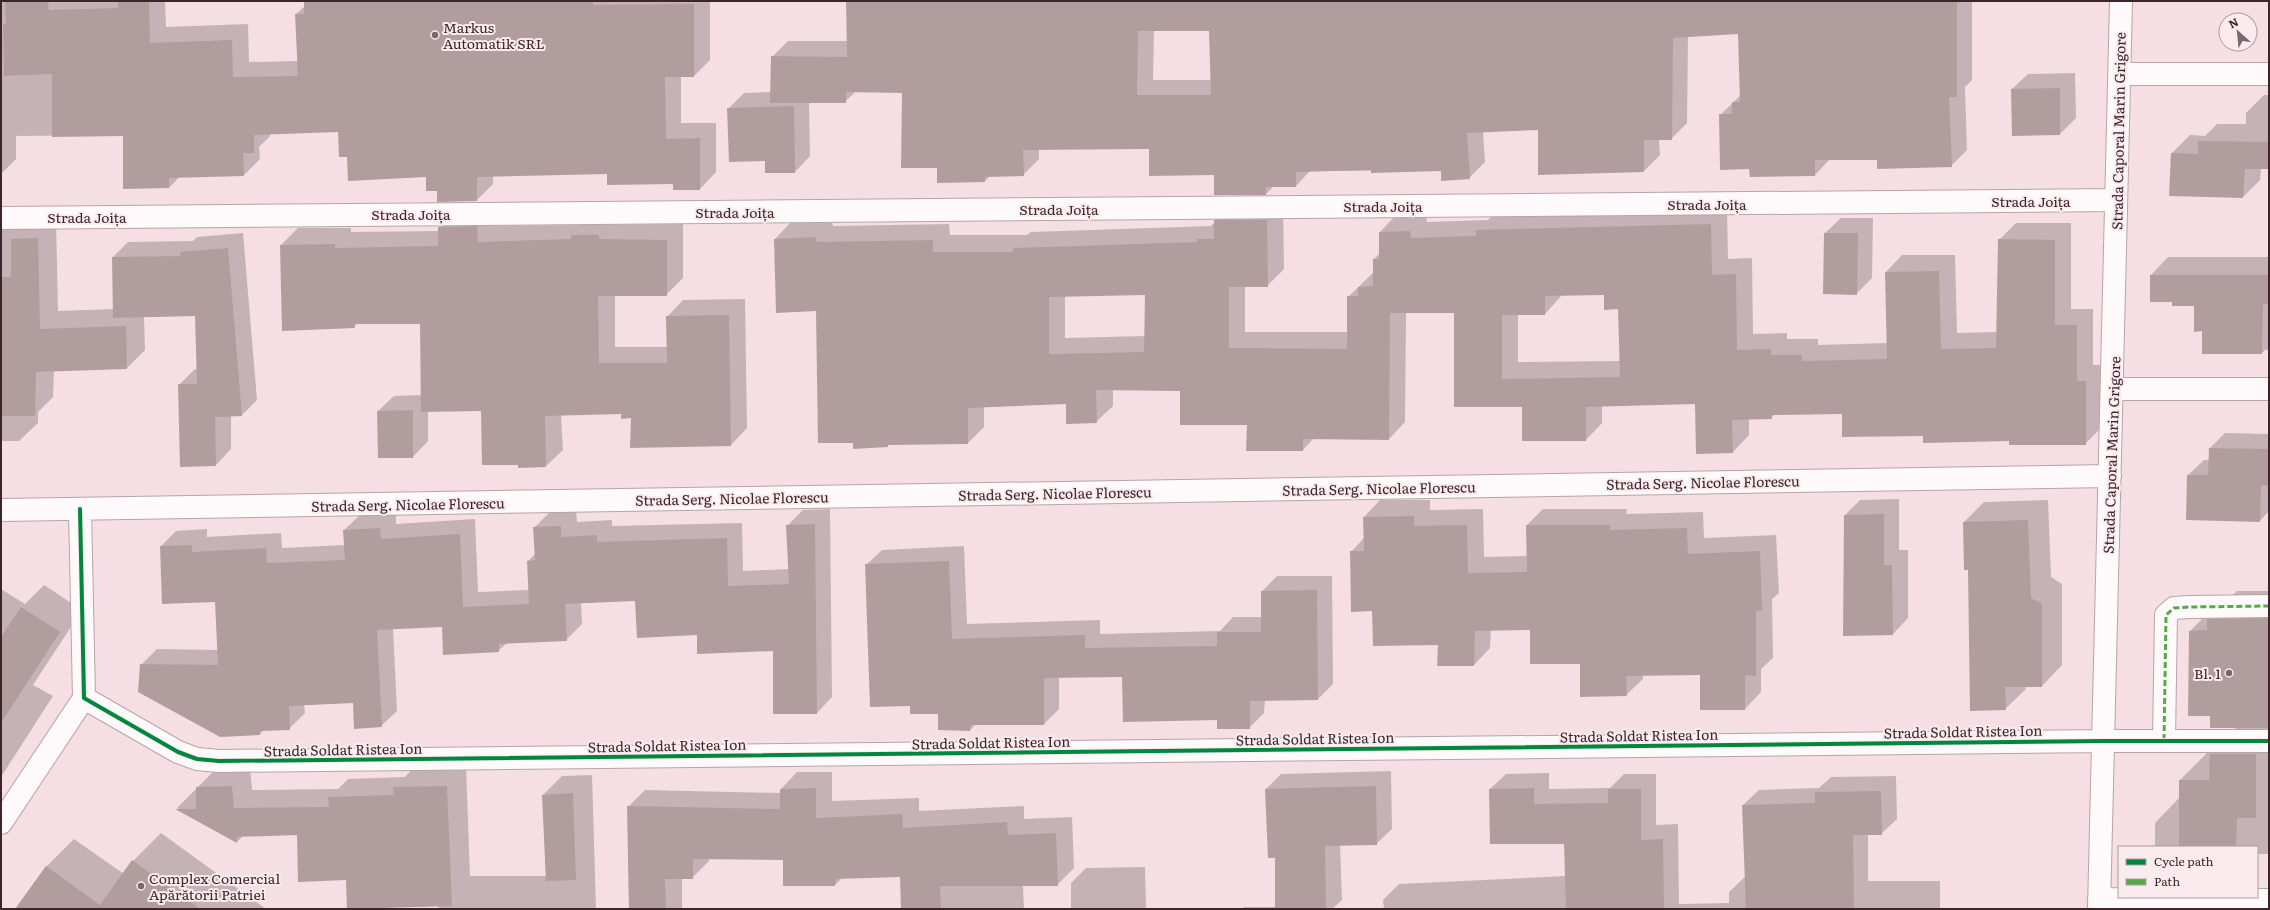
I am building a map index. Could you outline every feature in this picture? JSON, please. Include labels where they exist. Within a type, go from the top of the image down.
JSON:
[{"type":"street","name":"Strada Caporal Marin Grigore","points":[[2099,904],[2113,389],[2121,1]]},
{"type":"street","points":[[2120,74],[2269,74]]},
{"type":"street","name":"Strada Joița","points":[[1,218],[2116,200]]},
{"type":"street","points":[[2113,389],[2269,389]]},
{"type":"street","name":"Strada Serg. Nicolae Florescu","points":[[1,510],[2110,476]]},
{"type":"street","points":[[1,823],[84,698],[80,509]]},
{"type":"street","points":[[2164,740],[2166,615],[2174,608],[2269,606]]},
{"type":"street","name":"Strada Soldat Ristea Ion","points":[[84,698],[178,752],[197,759],[219,761],[2164,740],[2269,741]]},
{"type":"street","points":[[2099,904],[2269,900]]},
{"type":"building","points":[[5,1],[48,1],[49,10],[118,8],[118,1],[149,1],[150,43],[232,40],[233,77],[298,76],[295,14],[304,14],[304,1],[593,1],[593,5],[694,4],[694,77],[665,77],[666,139],[700,138],[700,190],[673,190],[673,184],[607,185],[607,174],[477,177],[477,201],[437,202],[437,191],[426,191],[426,177],[348,181],[347,157],[339,157],[338,132],[254,135],[254,153],[243,153],[244,176],[169,178],[169,188],[123,189],[123,136],[52,137],[52,74],[4,76],[3,24],[6,24]]},
{"type":"building","points":[[846,1],[1957,1],[1957,97],[1949,97],[1952,167],[1877,169],[1877,160],[1815,160],[1815,176],[1750,177],[1749,169],[1720,170],[1719,114],[1732,114],[1732,102],[1740,102],[1738,34],[1673,38],[1672,140],[1644,140],[1644,172],[1538,175],[1538,130],[1467,133],[1470,179],[1441,181],[1441,171],[1371,173],[1371,170],[1296,172],[1296,187],[1266,187],[1266,195],[1214,195],[1214,175],[1149,176],[1149,149],[1023,150],[1024,176],[985,177],[985,182],[937,183],[937,168],[901,168],[902,93],[846,92],[846,103],[770,103],[771,56],[847,57]],"holes":[[[1138,31],[1209,31],[1211,95],[1137,95]]]},
{"type":"building","points":[[2060,88],[2060,135],[2012,136],[2011,89]]},
{"type":"building","points":[[794,106],[795,173],[765,173],[765,161],[729,162],[727,108]]},
{"type":"building","points":[[2198,141],[2269,142],[2269,169],[2245,169],[2243,198],[2169,196],[2171,153],[2198,154]]},
{"type":"building","points":[[1214,220],[1267,220],[1268,287],[1229,287],[1229,348],[1347,349],[1347,296],[1358,296],[1358,287],[1373,286],[1373,259],[1379,259],[1379,232],[1410,231],[1411,238],[1476,236],[1476,230],[1711,224],[1712,275],[1736,274],[1737,350],[1771,349],[1771,355],[1802,355],[1802,361],[1887,359],[1885,272],[1939,271],[1941,349],[1996,348],[1998,239],[2055,240],[2055,325],[2077,325],[2077,381],[2086,381],[2086,445],[2009,445],[2009,441],[1923,443],[1923,436],[1842,437],[1842,414],[1772,415],[1772,419],[1732,420],[1733,453],[1696,454],[1695,404],[1586,407],[1586,441],[1522,441],[1522,407],[1454,407],[1454,313],[1390,313],[1389,440],[1303,439],[1303,451],[1246,451],[1247,425],[1180,425],[1180,391],[1096,390],[1097,423],[1066,424],[1066,404],[968,408],[968,444],[888,445],[888,447],[853,449],[853,443],[818,443],[816,311],[776,313],[774,239],[816,237],[817,242],[933,240],[933,252],[1013,252],[1013,248],[1197,242],[1197,239],[1214,239]],"holes":[[[1145,295],[1144,352],[1049,354],[1049,297]],[[1604,295],[1604,310],[1618,309],[1620,377],[1502,379],[1502,315],[1545,315],[1545,296]]]},
{"type":"building","points":[[477,226],[478,242],[571,239],[571,235],[599,235],[599,239],[667,240],[667,296],[598,296],[599,363],[667,363],[666,316],[729,315],[731,446],[630,448],[631,418],[621,419],[621,414],[545,416],[546,467],[518,468],[518,465],[482,465],[481,411],[421,412],[420,324],[354,324],[355,328],[282,331],[280,245],[335,244],[335,248],[438,246],[438,227]]},
{"type":"building","points":[[1824,233],[1858,233],[1857,295],[1823,294]]},
{"type":"building","points":[[38,238],[40,329],[126,326],[127,369],[36,372],[35,416],[1,416],[1,277],[11,277],[11,239]]},
{"type":"building","points":[[228,248],[242,416],[215,417],[216,466],[180,467],[178,384],[197,384],[195,316],[113,318],[112,257],[181,256],[180,252]]},
{"type":"building","points":[[2150,275],[2269,275],[2269,304],[2263,304],[2262,354],[2202,354],[2202,331],[2194,332],[2194,306],[2172,306],[2172,302],[2150,302]]},
{"type":"building","points":[[413,410],[413,458],[378,458],[377,411]]},
{"type":"building","points":[[2209,448],[2269,449],[2269,486],[2261,485],[2260,522],[2186,520],[2187,475],[2208,475]]},
{"type":"building","points":[[1884,514],[1884,565],[1892,565],[1893,635],[1843,636],[1844,515]]},
{"type":"building","points":[[1414,516],[1414,526],[1467,525],[1468,573],[1527,572],[1526,525],[1610,525],[1610,530],[1687,528],[1688,554],[1760,551],[1762,610],[1756,611],[1756,676],[1745,675],[1745,710],[1700,710],[1700,675],[1626,676],[1627,696],[1580,697],[1580,664],[1530,664],[1530,630],[1475,631],[1474,666],[1437,666],[1438,645],[1373,646],[1372,611],[1351,612],[1350,551],[1364,551],[1363,517]]},
{"type":"building","points":[[2028,520],[2031,598],[2042,604],[2042,687],[2005,687],[2006,710],[1970,711],[1968,570],[1964,570],[1963,522]]},
{"type":"building","points":[[815,524],[817,714],[773,714],[773,651],[697,654],[697,635],[637,638],[635,601],[565,604],[567,641],[499,644],[499,652],[443,655],[442,627],[377,630],[382,727],[354,729],[353,703],[289,706],[290,730],[260,731],[260,735],[220,737],[138,692],[140,664],[218,665],[215,602],[162,604],[160,546],[192,545],[192,552],[266,548],[267,563],[345,560],[343,530],[380,528],[381,539],[460,534],[463,607],[529,604],[527,561],[535,560],[533,527],[561,526],[561,537],[597,535],[597,542],[727,538],[728,586],[789,584],[786,525]]},
{"type":"building","points":[[949,561],[952,639],[1085,635],[1085,648],[1217,646],[1217,632],[1261,632],[1261,591],[1317,590],[1318,700],[1250,701],[1250,729],[1217,729],[1217,720],[1123,722],[1122,677],[1044,678],[1044,725],[971,725],[970,731],[938,730],[938,714],[910,714],[910,706],[870,707],[865,564]]},
{"type":"building","points":[[21,607],[60,632],[1,723],[1,637]]},
{"type":"building","name":"Bl. 1","points":[[2269,618],[2269,728],[2210,728],[2210,716],[2188,716],[2189,631],[2207,630],[2207,619]]},
{"type":"building","points":[[2210,754],[2256,754],[2256,818],[2237,818],[2236,846],[2179,846],[2179,780],[2209,780]]},
{"type":"building","points":[[232,786],[234,808],[329,807],[328,797],[394,795],[393,787],[447,786],[452,906],[347,909],[346,880],[298,882],[297,835],[236,837],[237,843],[175,809],[196,809],[196,787]]},
{"type":"building","points":[[1376,786],[1377,845],[1325,846],[1326,909],[1275,909],[1275,858],[1268,858],[1265,789]]},
{"type":"building","points":[[816,788],[816,818],[902,814],[903,828],[1007,822],[1008,835],[1056,833],[1058,886],[940,886],[941,909],[901,909],[900,877],[836,879],[835,886],[783,886],[783,860],[693,859],[693,879],[665,879],[666,909],[629,909],[627,806],[780,809],[780,789]]},
{"type":"building","points":[[1534,788],[1534,804],[1608,803],[1608,789],[1641,789],[1641,840],[1663,839],[1664,909],[1566,909],[1564,844],[1490,844],[1489,789]]},
{"type":"building","points":[[1881,791],[1882,835],[1853,835],[1854,909],[1746,909],[1742,805],[1815,803],[1815,792]]},
{"type":"building","points":[[573,793],[576,880],[546,881],[542,795]]},
{"type":"building","name":"Complex Comercial Apărătorii Patriei","points":[[132,860],[200,909],[15,909],[46,866],[100,905]]},
{"type":"marked path","points":[[2164,740],[2166,615],[2174,608],[2269,606]]},
{"type":"cycle path","points":[[80,509],[84,698],[178,752],[197,759],[219,761],[2103,741],[2269,741]]},
{"type":"place","name":"Markus Automatik SRL","points":[[435,35]]},
{"type":"place","name":"Bl. 1","points":[[2229,673]]},
{"type":"place","name":"Complex Comercial Apărătorii Patriei","points":[[141,886]]}]
